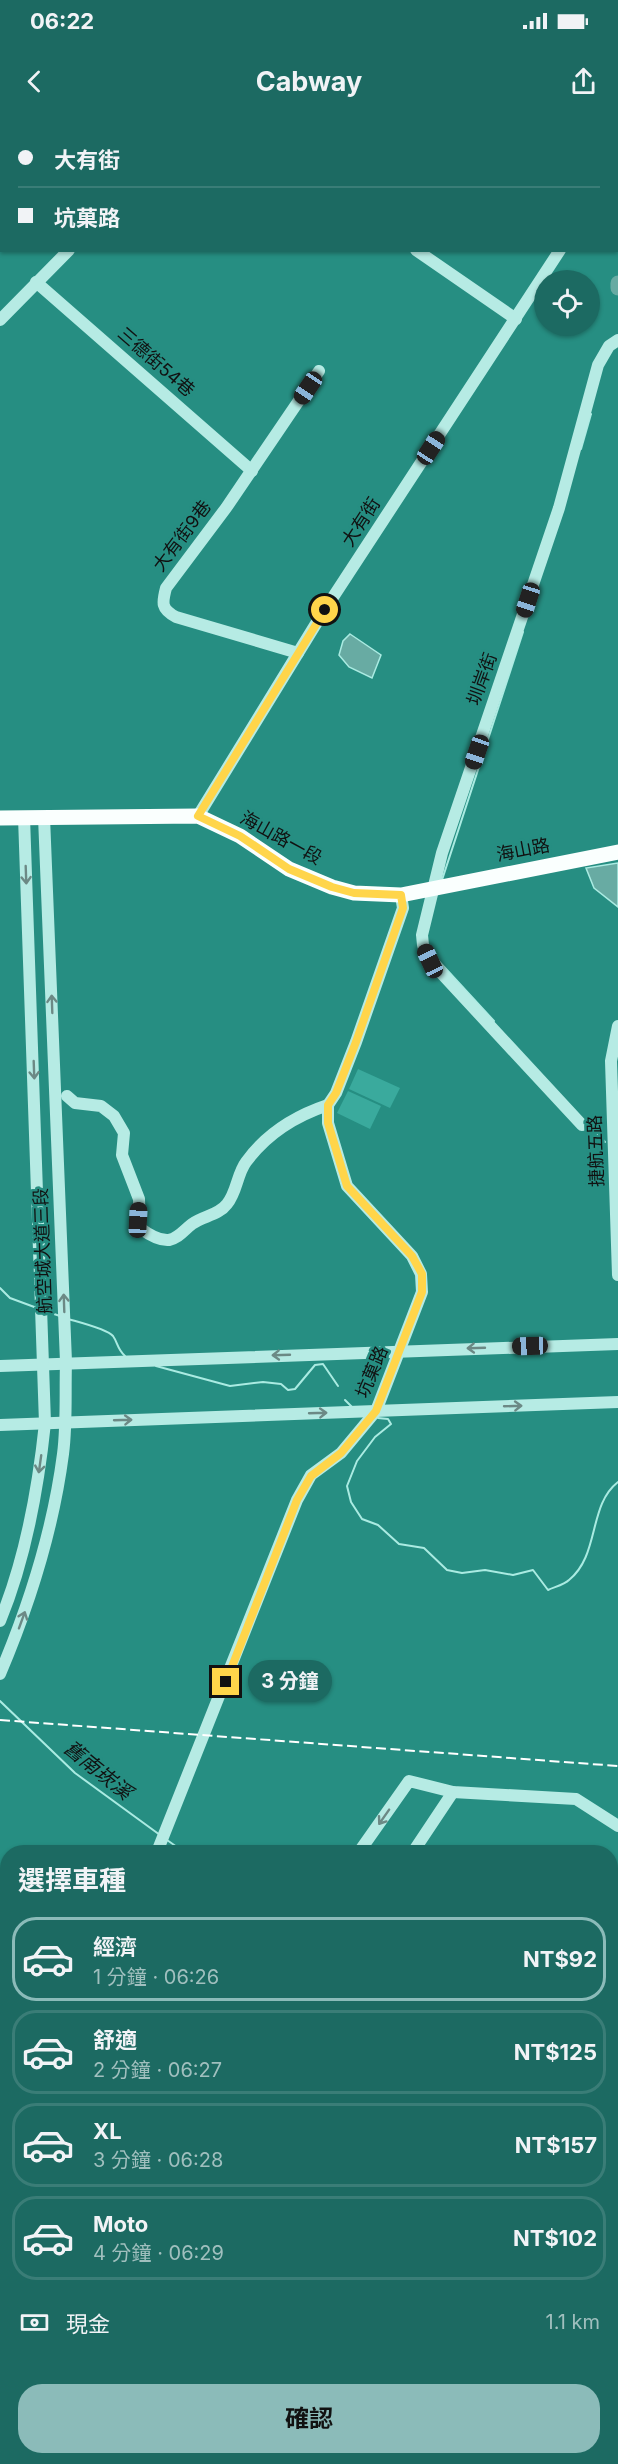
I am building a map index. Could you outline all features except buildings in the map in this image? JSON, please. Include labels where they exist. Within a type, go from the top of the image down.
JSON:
[{"type":"main road","name":"海山路一段","points":[[0,818],[198,816],[240,836],[289,869],[332,887],[354,893],[401,895],[435,887]]},
{"type":"main road","name":"海山路","points":[[435,887],[618,852]]},
{"type":"street","points":[[0,320],[67,252]]},
{"type":"street","points":[[419,252],[516,319]]},
{"type":"street","name":"大有街","points":[[198,816],[298,653],[559,252]]},
{"type":"street","name":"三德街54巷","points":[[36,282],[252,471]]},
{"type":"street","name":"圳岸街","points":[[582,1125],[430,961],[423,945],[422,935],[442,853],[559,508],[598,365],[609,346],[618,340]]},
{"type":"street","name":"大有街9巷","points":[[298,653],[176,617],[166,611],[162,603],[166,588],[252,471],[319,371]]},
{"type":"street","name":"航空城大道三段","points":[[0,1621],[8,1602],[36,1496],[45,1423],[45,1364],[24,817]]},
{"type":"street","name":"航空城大道三段","points":[[0,1674],[44,1552],[56,1500],[65,1422],[66,1362],[44,817]]},
{"type":"street","points":[[67,1096],[75,1103],[101,1106],[114,1116],[124,1133],[122,1155],[139,1199],[140,1228],[152,1236],[168,1240],[179,1236],[192,1224],[220,1211],[228,1204],[245,1163],[279,1128],[291,1119],[328,1105],[336,1093],[403,908],[401,895]]},
{"type":"street","name":"捷航五路","points":[[618,1026],[615,1060],[618,1275]]},
{"type":"street","name":"坑菓路","points":[[160,1845],[297,1500],[311,1476],[341,1453],[376,1411],[422,1292],[422,1274],[405,1247],[358,1201],[347,1186],[328,1123],[328,1105]]},
{"type":"street","points":[[0,1366],[618,1344]]},
{"type":"street","points":[[0,1425],[618,1402]]},
{"type":"street","points":[[364,1845],[409,1781],[453,1792],[576,1800],[618,1826]]},
{"type":"street","points":[[418,1845],[453,1792]]},
{"type":"shaded area","points":[[350,634],[381,655],[372,678],[349,667],[339,655],[343,641]]},
{"type":"shaded area","points":[[618,863],[618,907],[594,888],[586,868]]},
{"type":"shaded area","points":[[358,1069],[400,1088],[390,1108],[349,1089]]},
{"type":"shaded area","points":[[348,1091],[381,1106],[370,1129],[337,1113]]},
{"type":"waterway","points":[[618,283],[618,288]]},
{"type":"waterway","points":[[581,449],[591,414]]},
{"type":"waterway","points":[[442,880],[523,632]]},
{"type":"waterway","points":[[430,946],[435,957],[494,1021]]},
{"type":"waterway","points":[[587,1122],[605,1142]]},
{"type":"waterway","points":[[0,1288],[10,1298],[37,1308]]},
{"type":"waterway","points":[[45,1311],[60,1316]]},
{"type":"waterway","points":[[68,1319],[110,1333],[125,1356]]},
{"type":"waterway","points":[[156,1366],[230,1386],[263,1382],[281,1384],[288,1390],[295,1389],[315,1365],[323,1364],[338,1386]]},
{"type":"waterway","points":[[345,1400],[352,1407]]},
{"type":"waterway","points":[[378,1418],[388,1419],[391,1424],[375,1437],[357,1461],[347,1486],[351,1502],[362,1519],[378,1525],[399,1544],[424,1548],[447,1570],[462,1573],[485,1570],[513,1575],[533,1570],[548,1590],[564,1583],[579,1570],[586,1557],[602,1504],[618,1482]]},
{"type":"waterway","name":"舊南崁溪","points":[[0,1701],[75,1773],[160,1835]]},
{"type":"waterway","name":"舊南崁溪","points":[[167,1840],[174,1845]]},
{"type":"railway","points":[[0,1720],[618,1766]]},
{"type":"route","points":[[226,1682],[297,1500],[311,1476],[341,1453],[376,1411],[422,1292],[422,1274],[412,1256],[358,1201],[347,1186],[328,1123],[328,1105],[336,1093],[356,1042],[403,908],[401,895],[354,893],[332,887],[289,869],[240,836],[198,816],[325,610]]}]
